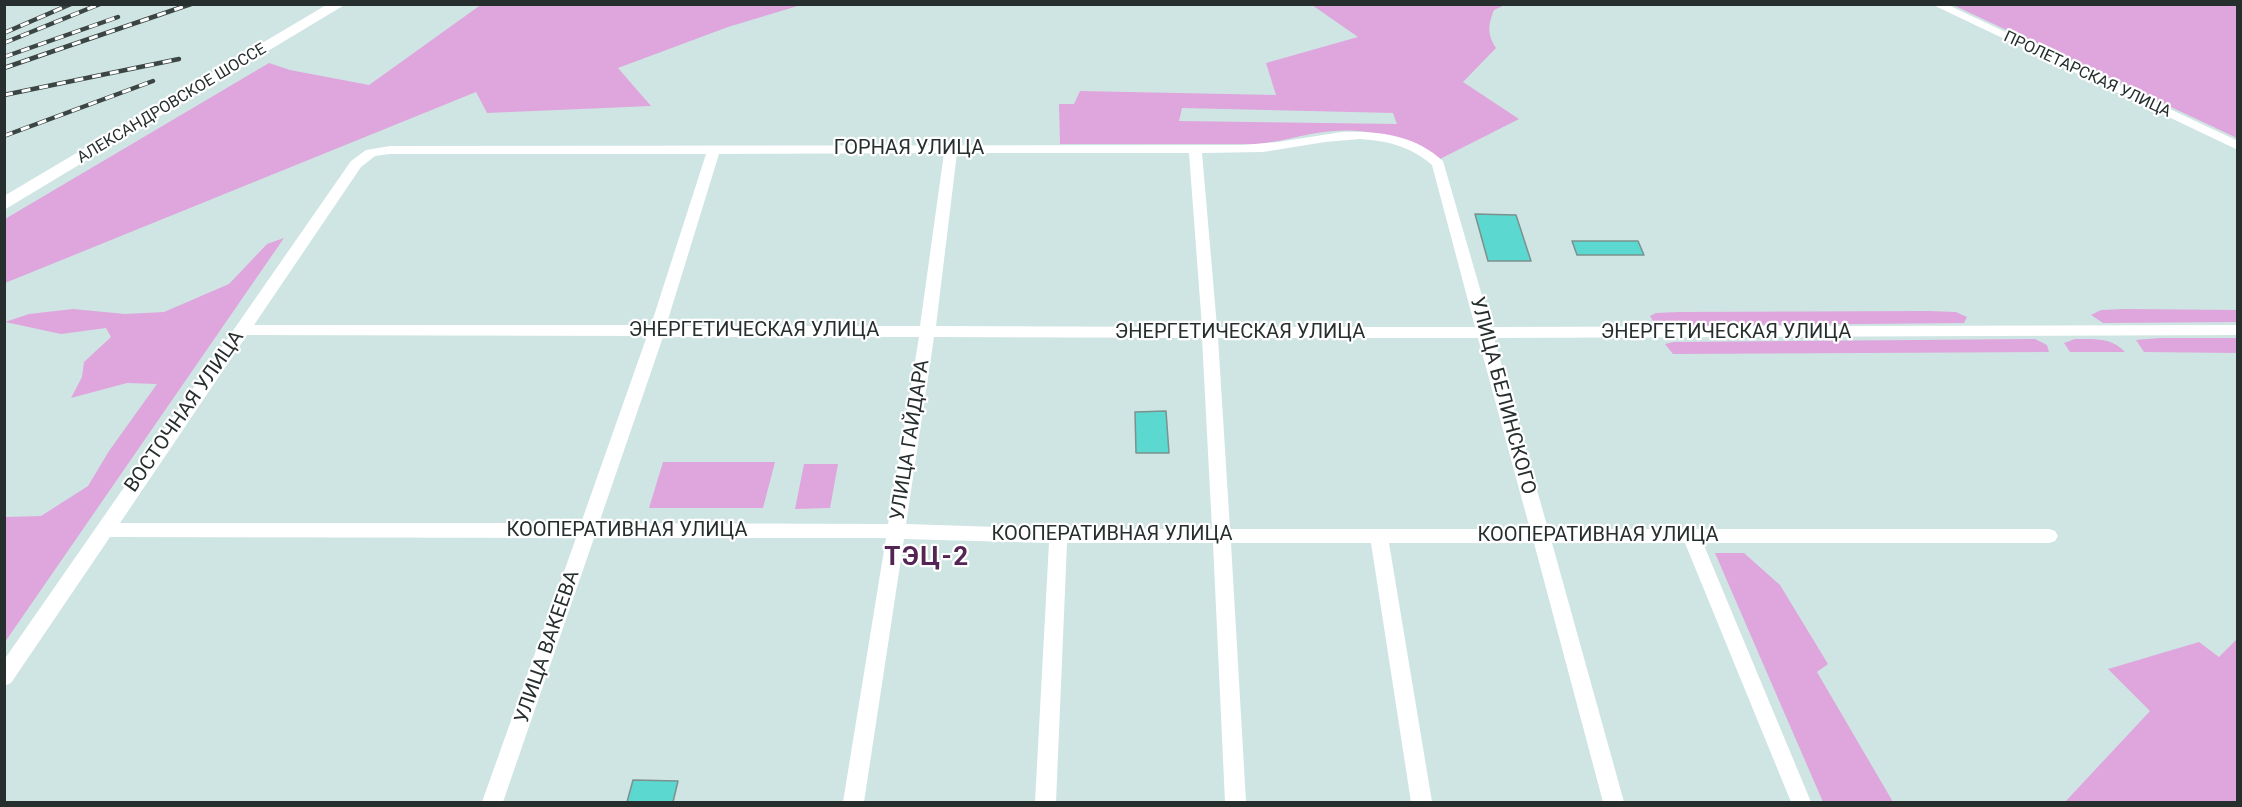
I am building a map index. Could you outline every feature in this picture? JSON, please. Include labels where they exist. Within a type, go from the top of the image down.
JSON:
[{"type":"main road","name":"АЛЕКСАНДРОВСКОЕ ШОССЕ","points":[[4,204],[339,4]]},
{"type":"street","name":"ПРОЛЕТАРСКАЯ УЛИЦА","points":[[1936,4],[2238,146]]},
{"type":"street","name":"ГОРНАЯ УЛИЦА","points":[[371,153],[390,150],[714,148],[1195,149],[1273,147],[1350,135],[1379,136],[1405,143],[1431,156],[1438,164]]},
{"type":"street","name":"УЛИЦА ВАКЕЕВА","points":[[493,802],[657,330],[714,148]]},
{"type":"street","name":"УЛИЦА ГАЙДАРА","points":[[854,802],[927,333],[951,148]]},
{"type":"street","points":[[1195,149],[1210,333],[1236,802]]},
{"type":"street","name":"ВОСТОЧНАЯ УЛИЦА","points":[[4,677],[356,164],[371,153]]},
{"type":"street","name":"УЛИЦА БЕЛИНСКОГО","points":[[1438,164],[1614,802]]},
{"type":"street","name":"ЭНЕРГЕТИЧЕСКАЯ УЛИЦА","points":[[242,330],[657,330],[927,333],[2238,330]]},
{"type":"street","name":"КООПЕРАТИВНАЯ УЛИЦА","points":[[104,530],[587,530],[833,533],[897,531],[1058,536],[2049,536]]},
{"type":"street","points":[[1046,802],[1058,536]]},
{"type":"street","points":[[1379,536],[1422,802]]},
{"type":"street","points":[[1691,536],[1801,802]]},
{"type":"shaded area","points":[[482,4],[801,5],[728,27],[618,68],[651,106],[487,113],[476,92],[5,283],[5,219],[269,63],[290,70],[369,85]]},
{"type":"shaded area","points":[[1507,4],[1494,10],[1491,20],[1489,29],[1496,48],[1463,82],[1519,119],[1440,159],[1397,139],[1381,134],[1349,130],[1317,133],[1258,144],[1060,144],[1059,104],[1074,104],[1080,91],[1276,95],[1266,63],[1358,37],[1312,5]],"holes":[[[1182,108],[1393,113],[1397,124],[1179,121]]]},
{"type":"shaded area","points":[[1953,5],[2237,5],[2237,138]]},
{"type":"shaded area","points":[[284,238],[5,642],[5,517],[41,516],[88,486],[109,451],[157,384],[127,383],[71,398],[82,377],[84,362],[111,337],[106,328],[61,334],[5,322],[29,314],[73,309],[125,314],[164,312],[229,284],[267,244]]},
{"type":"shaded area","points":[[2101,310],[2237,310],[2237,322],[2103,323],[2091,315]]},
{"type":"shaded area","points":[[1679,312],[1956,312],[1967,317],[1964,323],[1656,326],[1650,316],[1656,313]]},
{"type":"shaded area","points":[[2237,338],[2237,353],[2144,352],[2136,340]]},
{"type":"shaded area","points":[[2035,339],[2047,345],[2049,352],[1673,354],[1665,344],[1673,342]]},
{"type":"shaded area","points":[[2075,339],[2108,341],[2125,352],[2070,352],[2064,343]]},
{"type":"shaded area","points":[[663,462],[775,462],[763,508],[649,508]]},
{"type":"shaded area","points":[[804,464],[838,464],[830,508],[795,509]]},
{"type":"shaded area","points":[[1715,553],[1744,553],[1780,585],[1828,664],[1817,672],[1893,802],[1823,802]]},
{"type":"shaded area","points":[[2237,639],[2237,802],[2065,802],[2150,711],[2108,669],[2199,642],[2219,657]]},
{"type":"building","points":[[1475,214],[1516,215],[1531,261],[1488,261]]},
{"type":"building","points":[[1572,241],[1638,241],[1644,255],[1577,255]]},
{"type":"building","points":[[1166,411],[1169,453],[1136,453],[1135,412]]},
{"type":"building","points":[[633,780],[678,781],[673,802],[627,802]]},
{"type":"railway","points":[[4,33],[71,4]]},
{"type":"railway","points":[[4,43],[100,4]]},
{"type":"railway","points":[[4,68],[191,4]]},
{"type":"railway","points":[[4,57],[118,17]]},
{"type":"railway","points":[[4,95],[179,59]]},
{"type":"railway","points":[[4,136],[153,81]]},
{"type":"district","name":"ТЭЦ-2","points":[[927,558]]}]
